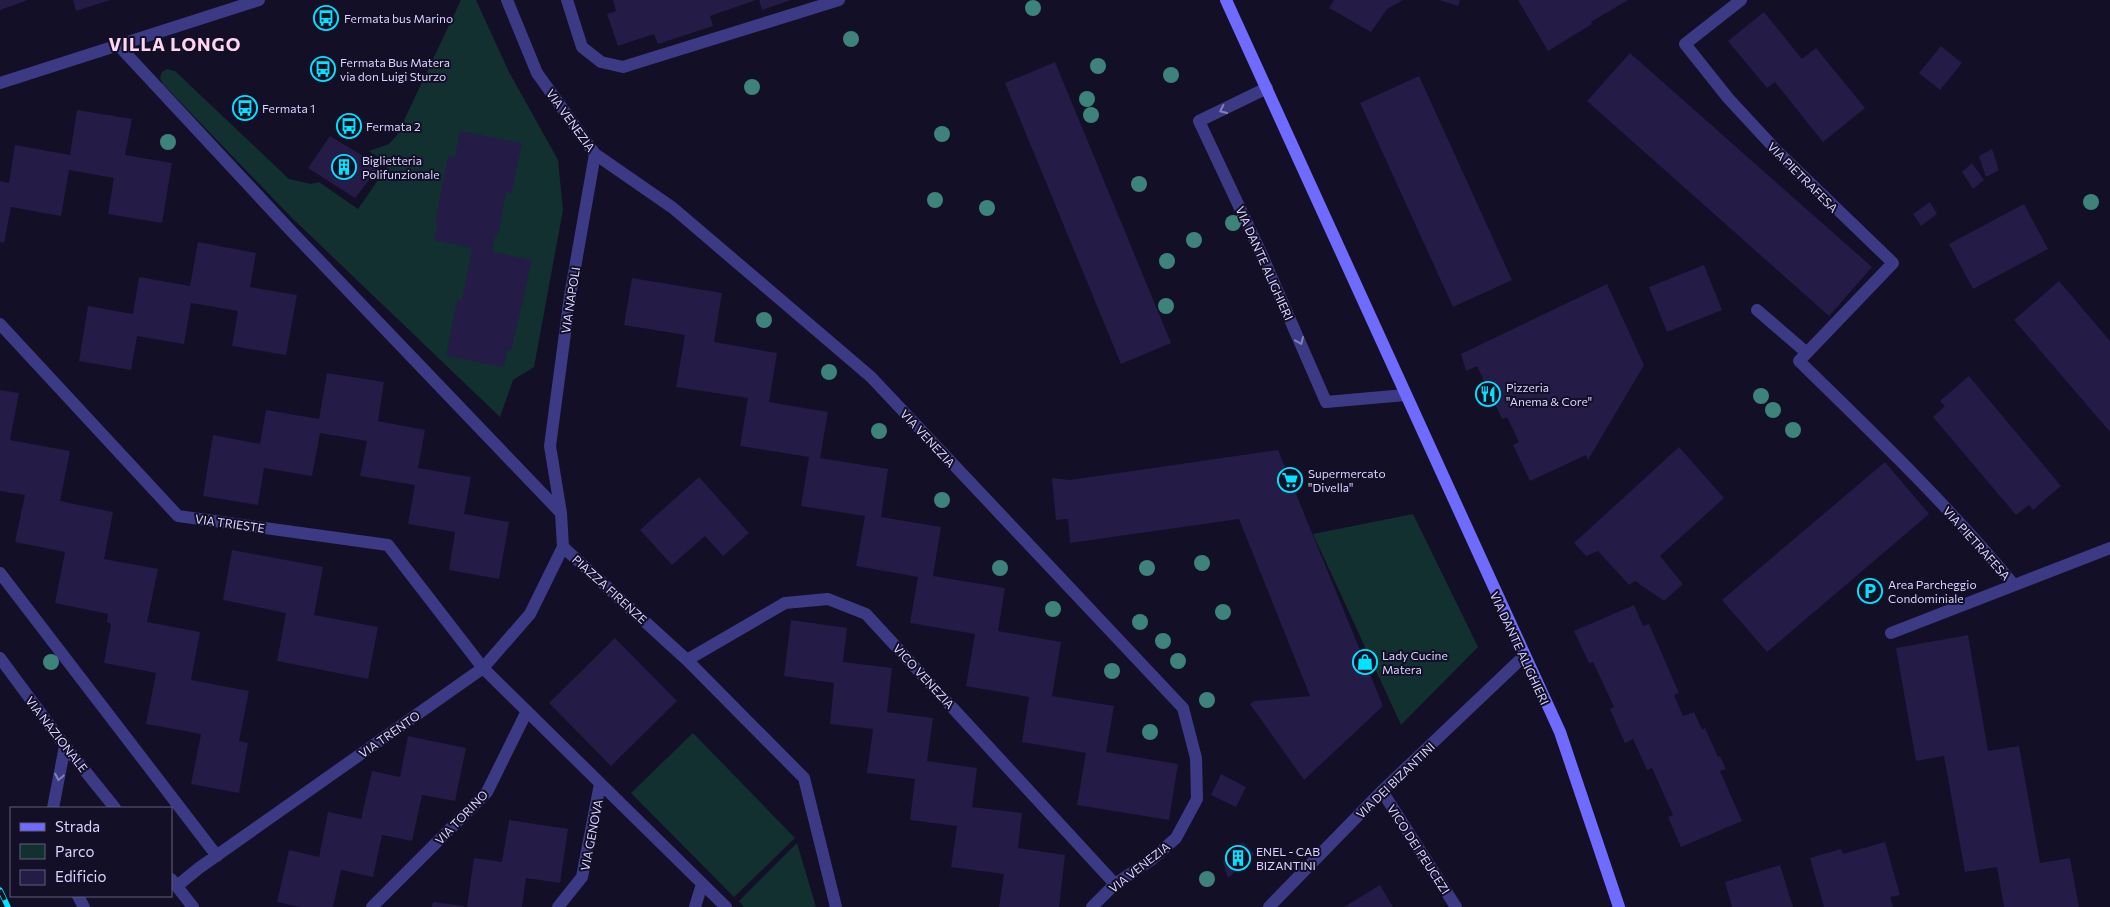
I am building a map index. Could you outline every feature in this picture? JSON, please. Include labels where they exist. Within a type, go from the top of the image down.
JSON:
[{"type":"main road","name":"VIA DANTE ALIGHIERI","points":[[1226,0],[1560,732],[1619,907]]},
{"type":"street","points":[[0,83],[118,45],[232,4],[259,0]]},
{"type":"street","name":"VIA VENEZIA","points":[[507,0],[537,73],[594,154],[673,208],[871,377],[1182,708],[1196,758],[1197,799],[1176,838],[1151,860],[1115,884],[1092,907]]},
{"type":"street","points":[[567,0],[582,47],[601,62],[624,67],[839,0]]},
{"type":"street","name":"VIA PIETRAFESA","points":[[1741,0],[1685,44],[1728,98],[1777,151],[1893,263],[1799,361],[1913,474],[2014,585]]},
{"type":"street","points":[[118,45],[293,234],[561,513]]},
{"type":"street","name":"VIA DANTE ALIGHIERI","points":[[1266,88],[1199,121],[1261,253],[1326,402],[1405,395]]},
{"type":"street","name":"VIA NAPOLI","points":[[550,446],[570,296],[594,154]]},
{"type":"street","points":[[1757,310],[1807,353]]},
{"type":"street","name":"VIA TRIESTE","points":[[0,324],[178,516],[388,545],[483,668],[726,907]]},
{"type":"street","name":"PIAZZA FIRENZE","points":[[550,446],[561,513],[563,547],[687,660],[804,778],[836,907]]},
{"type":"street","name":"VIA TRENTO","points":[[174,882],[217,856],[483,668],[530,614],[563,547]]},
{"type":"street","points":[[1891,633],[2110,548]]},
{"type":"street","points":[[0,573],[217,856]]},
{"type":"street","name":"VICO VENEZIA","points":[[687,660],[785,603],[828,599],[866,614],[1115,884]]},
{"type":"street","name":"VIA DEI BIZANTINI","points":[[1269,907],[1382,791],[1524,656]]},
{"type":"street","name":"VIA NAZIONALE","points":[[0,658],[65,746],[114,807]]},
{"type":"street","name":"VIA TORINO","points":[[372,907],[487,792],[527,711]]},
{"type":"street","points":[[53,807],[65,746]]},
{"type":"street","name":"VIA GENOVA","points":[[558,907],[582,877],[600,784]]},
{"type":"street","name":"VICO DEI PEUCEZI","points":[[1382,791],[1456,907]]},
{"type":"street","points":[[174,882],[193,907]]},
{"type":"street","points":[[695,907],[702,884]]},
{"type":"green space","points":[[461,0],[476,0],[509,72],[558,160],[563,210],[534,367],[513,380],[500,417],[290,216],[163,84],[160,78],[162,72],[167,69],[175,71],[289,179],[311,184],[319,182],[358,209],[389,164],[369,151],[389,144],[397,135]]},
{"type":"green space","points":[[1413,514],[1478,647],[1401,725],[1313,534]]},
{"type":"green space","points":[[693,733],[795,838],[734,897],[631,793]]},
{"type":"green space","points":[[797,843],[816,907],[744,907],[739,901]]},
{"type":"building","points":[[0,0],[28,0],[0,10]]},
{"type":"building","points":[[73,0],[110,0],[76,11]]},
{"type":"building","points":[[613,0],[756,0],[710,16],[713,26],[658,44],[654,34],[618,46],[607,14],[616,11]]},
{"type":"building","points":[[759,0],[791,0],[762,10]]},
{"type":"building","points":[[1334,0],[1403,0],[1387,9],[1371,32],[1329,8]]},
{"type":"building","points":[[1439,0],[1460,0],[1458,6]]},
{"type":"building","points":[[1518,0],[1628,0],[1548,51]]},
{"type":"building","points":[[1764,12],[1802,59],[1816,48],[1865,108],[1823,142],[1775,82],[1767,88],[1728,41]]},
{"type":"building","points":[[1941,46],[1962,63],[1940,90],[1919,73]]},
{"type":"building","points":[[1630,53],[1872,267],[1829,316],[1587,101]]},
{"type":"building","points":[[1055,62],[1171,343],[1121,364],[1005,83]]},
{"type":"building","points":[[1419,76],[1512,280],[1453,307],[1360,103]]},
{"type":"building","points":[[77,110],[132,119],[125,155],[172,163],[162,223],[108,214],[114,178],[69,170],[61,216],[11,207],[4,243],[0,242],[0,181],[9,183],[15,145],[70,155]]},
{"type":"building","points":[[460,131],[522,143],[511,194],[506,192],[498,236],[495,235],[492,252],[532,260],[511,351],[507,350],[504,367],[446,356],[457,299],[462,300],[472,248],[434,240],[438,223],[435,223],[448,156],[455,158]]},
{"type":"building","name":"Biglietteria Polifunzionale","points":[[330,136],[380,166],[355,198],[308,168]]},
{"type":"building","points":[[1992,149],[1999,170],[1986,177],[1979,156]]},
{"type":"building","points":[[1972,163],[1984,180],[1973,189],[1962,172]]},
{"type":"building","points":[[1930,202],[1937,214],[1921,226],[1913,214]]},
{"type":"building","points":[[2024,204],[2048,249],[1973,289],[1949,244]]},
{"type":"building","points":[[198,242],[256,253],[250,287],[297,295],[286,355],[232,346],[238,311],[191,303],[184,344],[137,336],[131,370],[79,361],[88,306],[133,314],[139,277],[190,286]]},
{"type":"building","points":[[1704,265],[1722,310],[1667,332],[1649,287]]},
{"type":"building","points":[[632,278],[722,293],[714,342],[777,353],[769,402],[828,412],[820,458],[888,469],[881,517],[941,527],[933,576],[1005,588],[998,631],[1061,642],[1052,696],[1114,706],[1106,752],[1178,764],[1169,820],[1077,805],[1086,753],[1022,742],[1029,697],[966,686],[975,634],[910,623],[918,577],[856,566],[865,516],[801,506],[809,457],[740,446],[748,398],[676,387],[685,335],[624,325]]},
{"type":"building","points":[[2059,281],[2110,341],[2110,432],[2014,320]]},
{"type":"building","points":[[1607,284],[1644,365],[1588,460],[1586,455],[1530,481],[1513,445],[1519,442],[1507,417],[1502,419],[1477,366],[1466,371],[1461,354]]},
{"type":"building","points":[[327,373],[384,382],[378,421],[425,430],[418,468],[471,477],[464,514],[509,522],[499,579],[449,570],[455,532],[408,524],[415,485],[360,476],[367,441],[320,433],[312,476],[264,468],[258,505],[203,496],[213,435],[260,444],[266,410],[319,419]]},
{"type":"building","points":[[1969,376],[2061,486],[2033,510],[2029,505],[2016,515],[1933,417],[1945,406],[1940,401]]},
{"type":"building","points":[[0,390],[19,393],[10,440],[70,451],[60,501],[113,512],[104,559],[158,569],[147,622],[200,632],[191,680],[249,691],[239,741],[248,743],[239,793],[191,784],[201,734],[146,724],[156,673],[104,663],[111,624],[107,622],[108,614],[55,603],[65,552],[15,542],[25,495],[0,491]]},
{"type":"building","points":[[1679,447],[1724,498],[1660,556],[1683,584],[1664,601],[1635,581],[1629,585],[1598,551],[1586,556],[1574,543]]},
{"type":"building","points":[[1278,450],[1383,706],[1304,780],[1250,704],[1254,701],[1310,696],[1239,519],[1070,543],[1068,519],[1056,520],[1052,478],[1070,480]]},
{"type":"building","points":[[1885,462],[1929,514],[1767,652],[1722,600]]},
{"type":"building","points":[[699,477],[749,533],[723,556],[705,536],[672,565],[640,530]]},
{"type":"building","points":[[232,550],[323,567],[314,615],[378,627],[368,679],[277,661],[286,613],[223,600]]},
{"type":"building","points":[[1634,605],[1643,626],[1649,624],[1679,693],[1674,695],[1683,716],[1694,712],[1702,730],[1705,728],[1718,757],[1720,756],[1726,769],[1720,771],[1742,821],[1681,847],[1668,817],[1673,815],[1652,768],[1647,770],[1633,739],[1625,743],[1610,709],[1614,707],[1593,662],[1589,663],[1574,631]]},
{"type":"building","points":[[791,620],[847,628],[843,662],[892,668],[887,712],[933,718],[927,761],[977,768],[972,807],[1022,813],[1018,848],[1065,855],[1059,907],[999,907],[1004,874],[951,867],[957,826],[910,820],[915,779],[867,773],[873,729],[830,724],[834,683],[784,676]]},
{"type":"building","points":[[1968,635],[1988,751],[2019,746],[2040,863],[2070,858],[2079,907],[2004,907],[1997,867],[1965,872],[1944,756],[1916,761],[1896,648]]},
{"type":"building","points":[[615,638],[677,701],[611,766],[549,703]]},
{"type":"building","points":[[408,736],[466,748],[455,801],[422,795],[412,841],[382,835],[373,877],[341,870],[333,907],[300,907],[277,902],[289,850],[319,857],[328,812],[361,819],[372,771],[400,777]]},
{"type":"building","points":[[1221,774],[1246,787],[1236,807],[1211,795]]},
{"type":"building","points":[[509,820],[568,829],[560,883],[526,878],[522,907],[467,907],[474,858],[502,862]]},
{"type":"building","name":"ENEL - CAB BIZANTINI","points":[[1243,842],[1254,854],[1228,878],[1223,861]]},
{"type":"building","points":[[1885,842],[1900,895],[1890,897],[1893,907],[1824,907],[1810,858],[1841,849],[1843,854]]},
{"type":"building","points":[[1780,865],[1793,907],[1732,907],[1725,882]]},
{"type":"building","points":[[1380,885],[1393,907],[1344,907]]},
{"type":"building","points":[[433,902],[464,906],[464,907],[432,907]]},
{"type":"railway","points":[[0,890],[8,907]]},
{"type":"place","name":"Fermata bus Marino","points":[[326,18]]},
{"type":"place","name":"Fermata Bus Matera via don Luigi Sturzo","points":[[323,69]]},
{"type":"place","name":"Fermata 1","points":[[245,108]]},
{"type":"place","name":"Fermata 2","points":[[349,126]]},
{"type":"place","name":"Biglietteria Polifunzionale","points":[[344,167]]},
{"type":"place","name":"Pizzeria \"Anema & Core\"","points":[[1488,394]]},
{"type":"place","name":"Supermercato \"Divella\"","points":[[1290,480]]},
{"type":"place","name":"Area Parcheggio Condominiale","points":[[1870,591]]},
{"type":"place","name":"Lady Cucine Matera","points":[[1365,662]]},
{"type":"place","name":"ENEL - CAB BIZANTINI","points":[[1238,858]]},
{"type":"district","name":"VILLA LONGO","points":[[175,44]]}]
